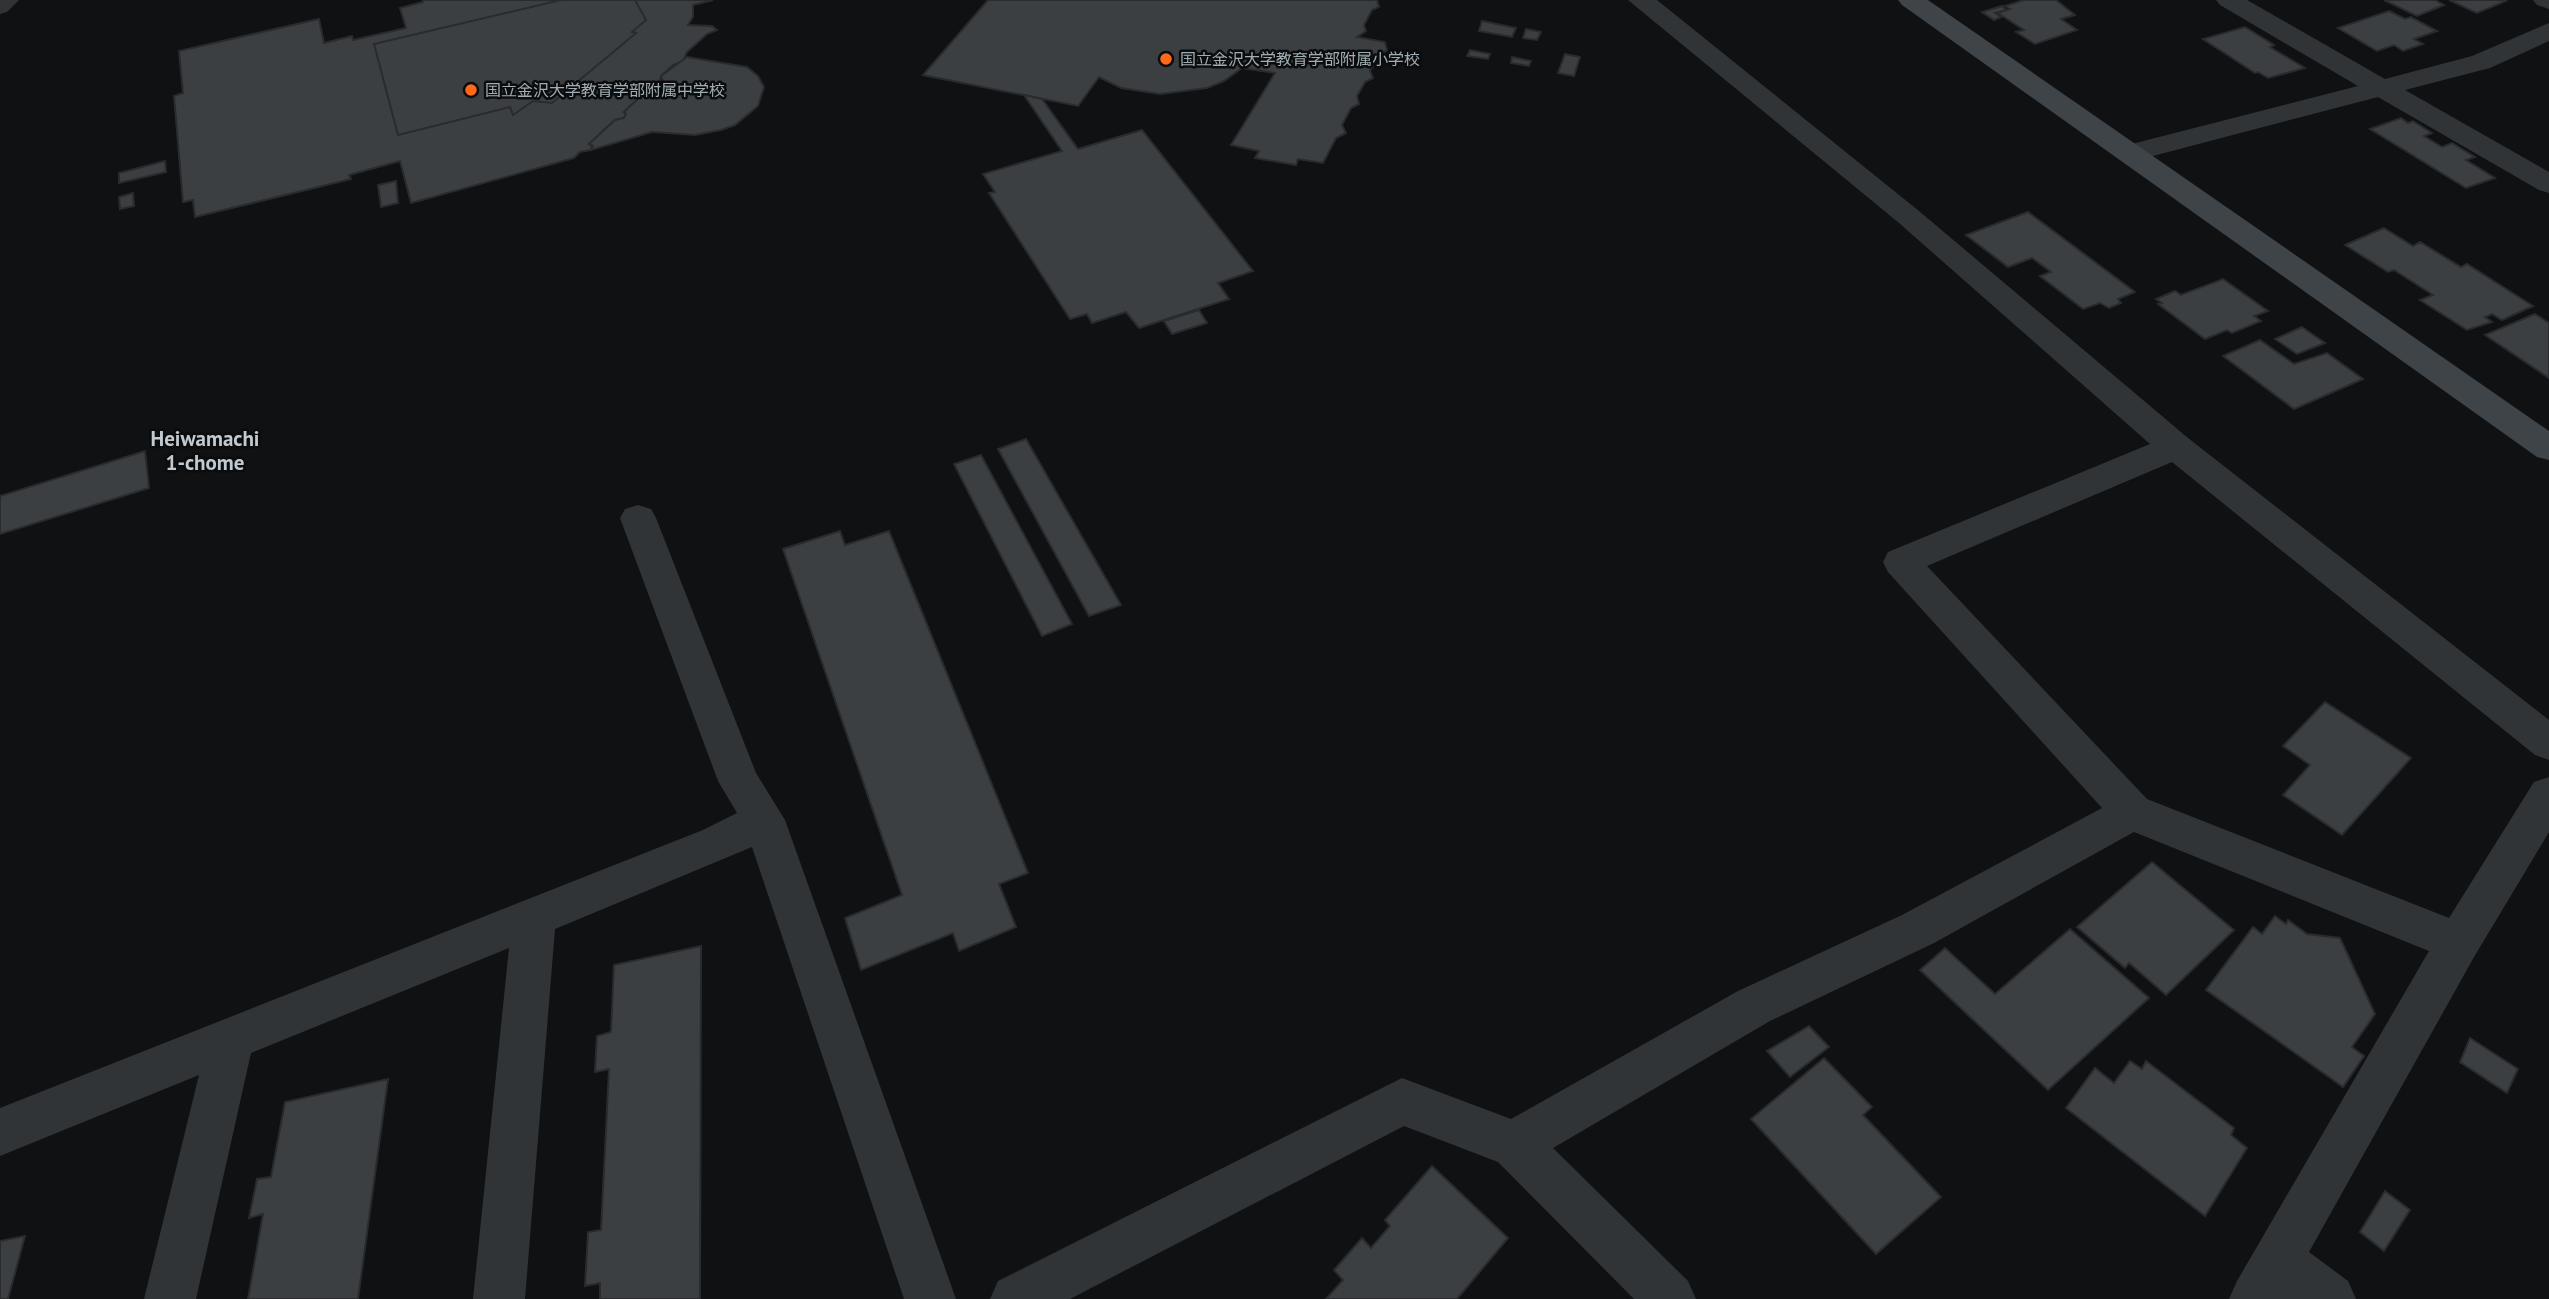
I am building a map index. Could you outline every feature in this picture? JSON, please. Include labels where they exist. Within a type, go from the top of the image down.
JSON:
[{"type":"street","points":[[1641,0],[1909,217],[2176,447],[2549,743]]},
{"type":"street","points":[[1912,0],[2549,448]]},
{"type":"street","points":[[2229,0],[2549,184]]},
{"type":"street","points":[[2130,153],[2481,62],[2549,31]]},
{"type":"street","points":[[2176,447],[1901,562],[2132,812],[2458,942]]},
{"type":"street","points":[[638,518],[739,781],[764,820],[930,1299]]},
{"type":"street","points":[[2330,1299],[2266,1279],[2458,942],[2549,795]]},
{"type":"street","points":[[1514,1144],[1754,1006],[1918,929],[2132,812]]},
{"type":"street","points":[[0,1132],[718,844],[764,820]]},
{"type":"street","points":[[499,1299],[534,917]]},
{"type":"street","points":[[170,1299],[231,1039]]},
{"type":"street","points":[[1016,1299],[1402,1102],[1514,1144],[1670,1299]]},
{"type":"lane","points":[[0,8],[10,0]]},
{"type":"building","points":[[423,0],[713,0],[693,5],[693,17],[688,25],[712,26],[717,30],[707,34],[687,52],[683,61],[673,65],[661,76],[659,85],[646,91],[624,112],[624,118],[615,120],[589,144],[592,146],[591,150],[580,152],[574,158],[411,203],[400,161],[349,175],[351,179],[195,217],[193,200],[183,202],[174,96],[183,93],[179,51],[319,19],[324,43],[352,36],[353,40],[406,28],[400,8]]},
{"type":"building","points":[[561,0],[635,0],[646,20],[632,32],[636,33],[552,103],[533,101],[513,115],[510,107],[398,135],[374,44]]},
{"type":"building","points":[[988,0],[1377,0],[1379,7],[1372,10],[1364,25],[1366,31],[1357,37],[1385,42],[1387,50],[1378,56],[1370,71],[1373,78],[1365,82],[1357,96],[1359,104],[1351,108],[1342,125],[1346,133],[1336,138],[1323,163],[1298,159],[1296,165],[1255,158],[1259,151],[1231,145],[1275,73],[1242,68],[1224,81],[1207,88],[1160,94],[1121,88],[1099,77],[1078,106],[923,75]]},
{"type":"building","points":[[2024,0],[2056,0],[2075,15],[2061,19],[2077,30],[2035,44],[2016,32],[2024,30],[1998,13],[2010,9],[2005,6]]},
{"type":"building","points":[[2384,0],[2435,0],[2444,5],[2417,16]]},
{"type":"building","points":[[2449,0],[2504,0],[2506,1],[2477,13]]},
{"type":"building","points":[[2002,6],[2006,10],[1995,13],[2001,17],[1994,20],[1982,12]]},
{"type":"building","points":[[2389,11],[2405,19],[2411,17],[2437,31],[2414,39],[2423,44],[2403,51],[2394,45],[2377,51],[2338,28]]},
{"type":"building","points":[[1482,21],[1516,28],[1512,37],[1479,31]]},
{"type":"building","points":[[2245,27],[2274,45],[2270,47],[2305,68],[2268,78],[2255,73],[2203,39]]},
{"type":"building","points":[[1526,29],[1541,32],[1537,40],[1523,38]]},
{"type":"building","points":[[1470,50],[1490,54],[1488,59],[1467,56]]},
{"type":"building","points":[[1565,54],[1580,57],[1574,76],[1558,73]]},
{"type":"building","points":[[687,57],[747,67],[758,76],[764,87],[758,106],[735,125],[721,130],[695,135],[652,132],[591,150],[593,146],[589,144],[615,120],[624,118],[624,112],[646,91],[663,81],[661,76]]},
{"type":"building","points":[[1512,57],[1531,61],[1529,66],[1511,63]]},
{"type":"building","points":[[1024,95],[1042,99],[1078,149],[1142,130],[1253,271],[1218,283],[1229,299],[1139,328],[1126,312],[1092,323],[1087,314],[1070,319],[989,193],[995,192],[983,174],[1062,151]]},
{"type":"building","points":[[2401,118],[2408,123],[2413,121],[2432,133],[2424,136],[2442,147],[2452,143],[2475,157],[2466,160],[2495,178],[2466,188],[2370,129]]},
{"type":"building","points":[[165,161],[166,172],[119,183],[119,173]]},
{"type":"building","points":[[396,181],[398,203],[381,207],[378,185]]},
{"type":"building","points":[[133,193],[134,206],[120,209],[119,197]]},
{"type":"building","points":[[2028,212],[2135,292],[2118,299],[2121,303],[2109,308],[2100,303],[2083,309],[2040,276],[2051,272],[2032,258],[2008,267],[1966,235]]},
{"type":"building","points":[[2384,228],[2413,246],[2420,242],[2461,267],[2467,264],[2533,306],[2502,320],[2492,314],[2485,317],[2492,322],[2467,330],[2420,300],[2433,295],[2394,270],[2388,272],[2345,245]]},
{"type":"building","points":[[2223,279],[2268,311],[2254,316],[2261,321],[2232,333],[2227,330],[2205,339],[2158,304],[2162,303],[2156,299],[2175,291],[2181,295]]},
{"type":"building","points":[[1199,310],[1207,323],[1172,334],[1164,321]]},
{"type":"building","points":[[2535,314],[2549,323],[2549,378],[2485,335]]},
{"type":"building","points":[[2302,327],[2325,343],[2297,354],[2275,339]]},
{"type":"building","points":[[2260,340],[2294,364],[2327,353],[2363,379],[2294,409],[2223,356]]},
{"type":"building","points":[[1026,439],[1121,605],[1089,616],[998,449]]},
{"type":"building","points":[[145,451],[149,488],[0,534],[0,496]]},
{"type":"building","points":[[981,455],[1072,624],[1042,636],[954,464]]},
{"type":"building","points":[[840,531],[845,545],[889,531],[1028,873],[999,884],[1016,927],[959,951],[953,933],[861,970],[845,918],[902,895],[783,549]]},
{"type":"building","points":[[2325,702],[2411,758],[2342,835],[2283,795],[2310,765],[2283,746]]},
{"type":"building","points":[[2152,862],[2234,930],[2166,995],[2129,963],[2125,968],[2077,927]]},
{"type":"building","points":[[2275,916],[2286,924],[2288,920],[2307,934],[2340,938],[2375,1014],[2352,1047],[2364,1056],[2343,1087],[2206,990],[2253,927],[2262,934]]},
{"type":"building","points":[[2070,929],[2149,998],[2048,1090],[1920,970],[1945,948],[1995,994]]},
{"type":"building","points":[[701,946],[700,1299],[600,1299],[600,1283],[585,1286],[588,1232],[601,1230],[609,1069],[595,1072],[597,1036],[611,1032],[614,965]]},
{"type":"building","points":[[1809,1026],[1829,1047],[1790,1077],[1767,1051]]},
{"type":"building","points":[[2470,1038],[2518,1069],[2507,1093],[2460,1062]]},
{"type":"building","points":[[1824,1058],[1872,1107],[1863,1115],[1941,1197],[1876,1254],[1751,1119]]},
{"type":"building","points":[[2130,1061],[2142,1069],[2146,1061],[2234,1128],[2231,1135],[2247,1148],[2205,1216],[2066,1108],[2095,1068],[2114,1083]]},
{"type":"building","points":[[388,1079],[358,1299],[248,1299],[263,1214],[249,1218],[257,1179],[271,1177],[285,1102]]},
{"type":"building","points":[[1432,1166],[1508,1238],[1457,1299],[1326,1299],[1343,1280],[1334,1270],[1362,1238],[1371,1248],[1390,1226],[1385,1220]]},
{"type":"building","points":[[2385,1191],[2410,1210],[2384,1251],[2360,1232]]},
{"type":"building","points":[[25,1236],[8,1299],[0,1299],[0,1241]]},
{"type":"place","name":"国立金沢大学教育学部附属小学校","points":[[1166,59]]},
{"type":"place","name":"国立金沢大学教育学部附属中学校","points":[[471,90]]},
{"type":"district","name":"Heiwamachi 1-chome","points":[[205,451]]}]
